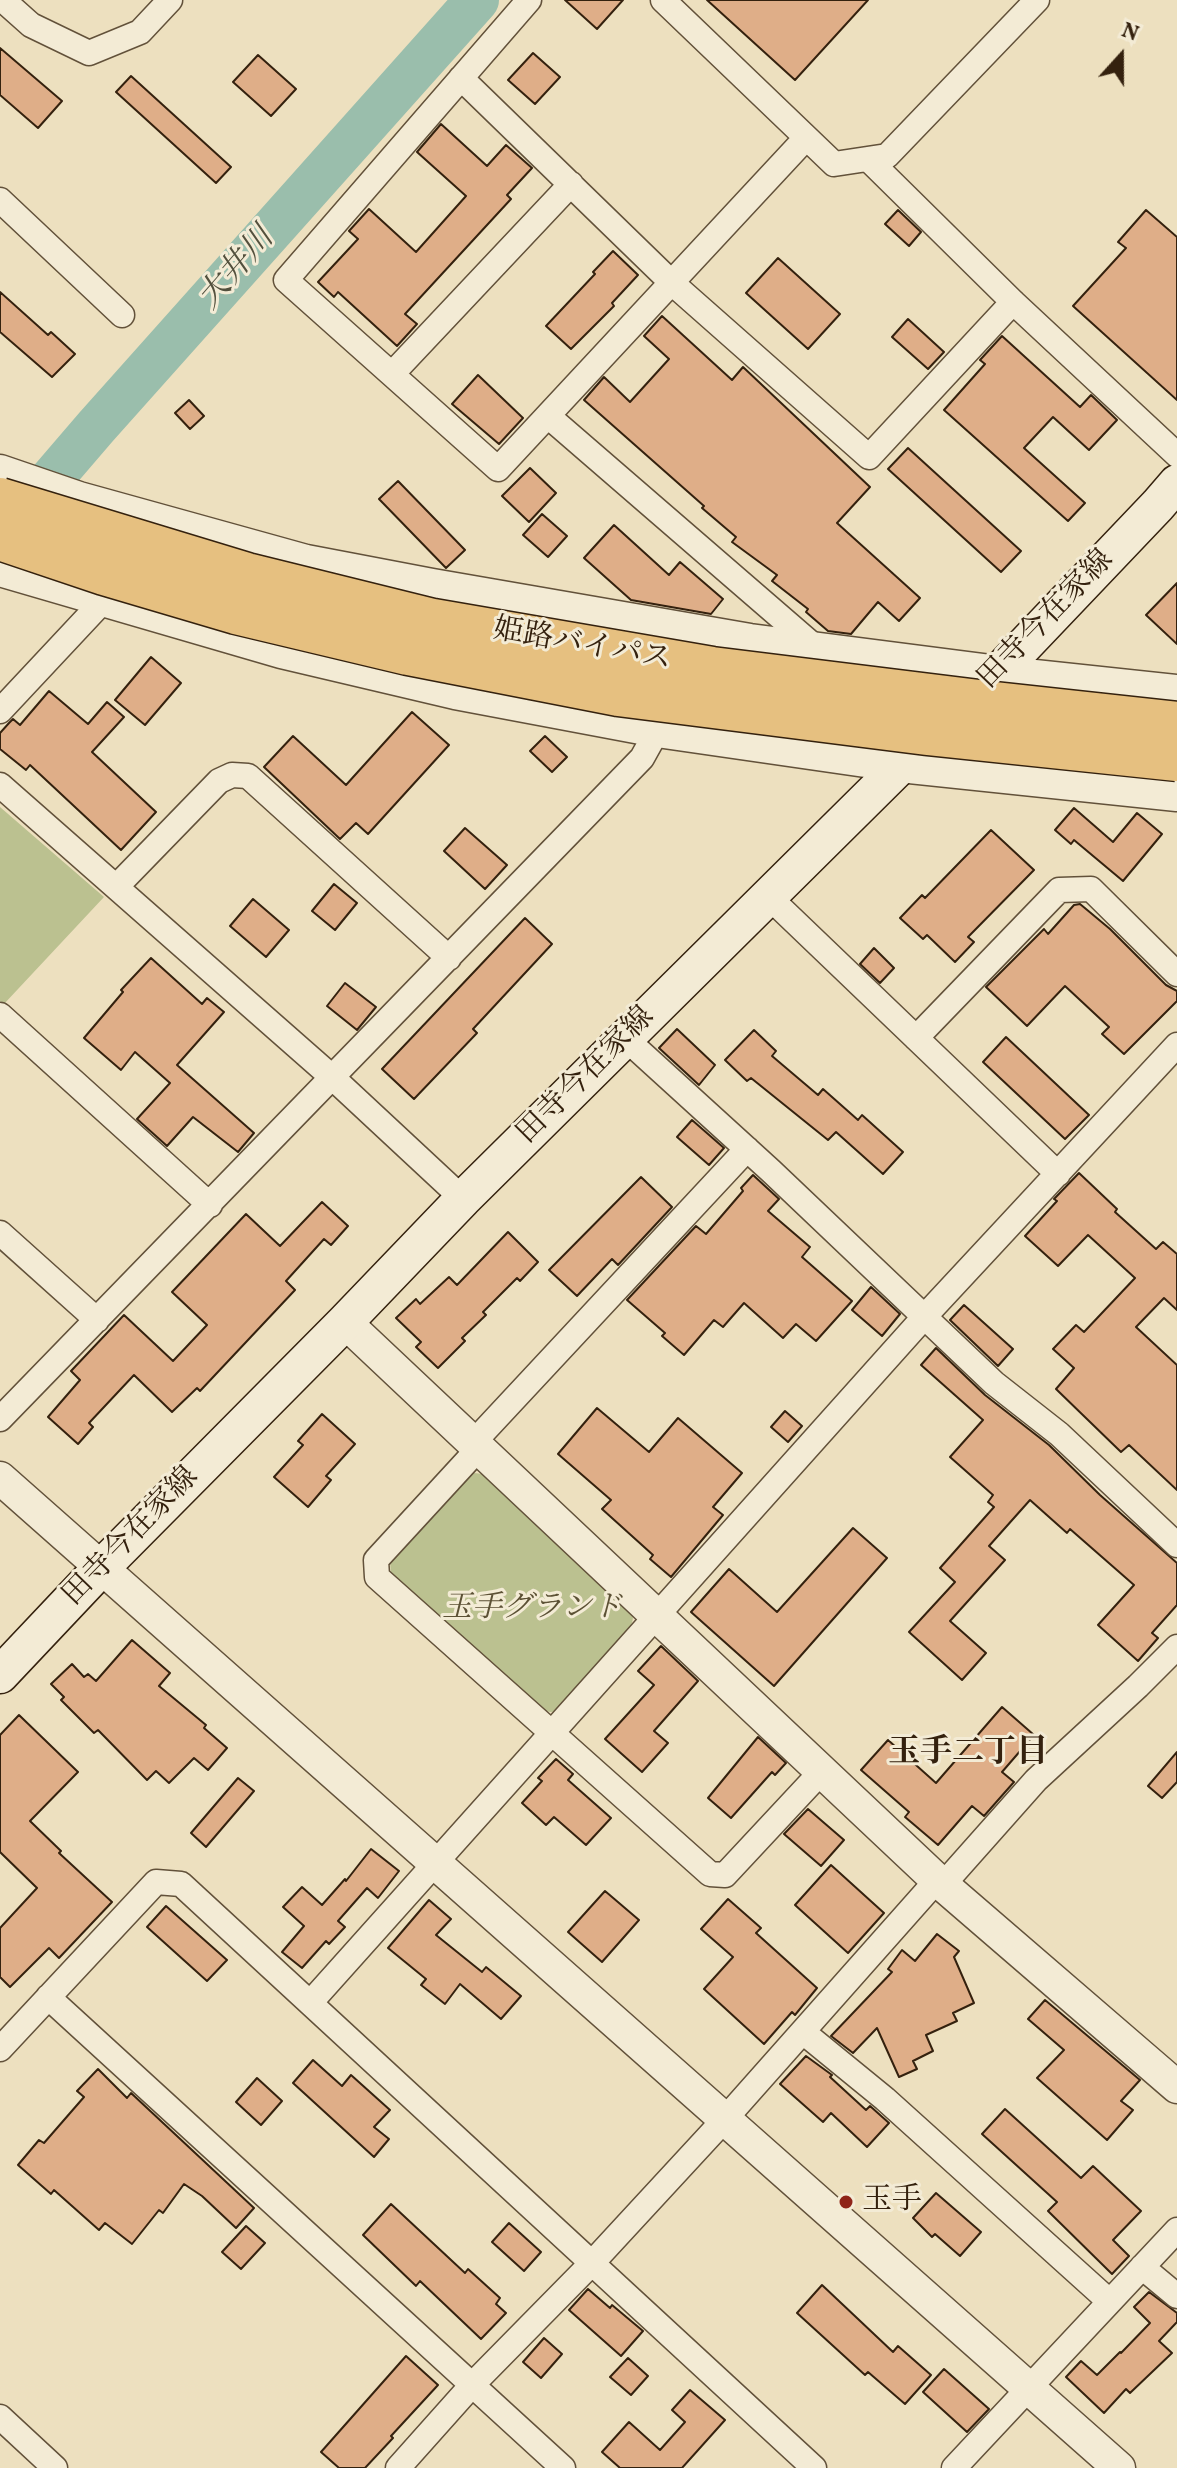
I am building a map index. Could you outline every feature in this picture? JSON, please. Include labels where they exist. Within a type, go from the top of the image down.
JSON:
[{"type":"highway","name":"姫路バイパス","points":[[0,500],[247,575],[433,621],[712,669],[1177,724]]},
{"type":"highway","name":"姫路バイパス","points":[[3,560],[104,573],[236,612],[408,653],[618,694],[927,733],[1177,759]]},
{"type":"main road","name":"田寺今在家線","points":[[0,1675],[463,1199],[999,672],[1177,483]]},
{"type":"street","points":[[3,0],[31,25],[89,53],[140,32],[170,0]]},
{"type":"street","points":[[529,0],[286,280],[498,469],[806,138]]},
{"type":"street","points":[[663,0],[834,164],[887,156],[1037,0]]},
{"type":"street","points":[[461,78],[672,283],[869,457],[1013,302]]},
{"type":"street","points":[[868,159],[1013,302],[1177,455]]},
{"type":"street","points":[[392,374],[571,184]]},
{"type":"street","points":[[0,200],[122,315]]},
{"type":"street","points":[[548,416],[815,647]]},
{"type":"street","points":[[0,471],[79,498],[306,561],[750,640],[1177,691]]},
{"type":"street","points":[[3,560],[103,601],[281,652],[441,690],[657,731],[900,766],[1177,795]]},
{"type":"street","points":[[0,711],[103,601]]},
{"type":"street","points":[[0,1419],[642,758],[657,731]]},
{"type":"street","points":[[116,887],[219,781],[232,775],[248,776],[449,958]]},
{"type":"street","points":[[0,785],[333,1078],[463,1199]]},
{"type":"street","points":[[916,1038],[1059,890],[1091,889],[1177,974]]},
{"type":"street","points":[[769,897],[1058,1174]]},
{"type":"street","points":[[0,1015],[210,1205]]},
{"type":"street","points":[[626,1039],[994,1383],[1059,1434],[1177,1545]]},
{"type":"street","points":[[310,2003],[925,1316],[1177,1045]]},
{"type":"street","points":[[747,1149],[476,1445],[376,1560],[377,1577],[710,1874],[725,1875],[822,1771]]},
{"type":"street","points":[[0,1233],[97,1320]]},
{"type":"street","points":[[345,1322],[937,1880],[1177,2087]]},
{"type":"street","points":[[0,1478],[1119,2468]]},
{"type":"street","points":[[398,2468],[472,2385],[592,2263],[725,2119],[937,1880],[949,1878],[1036,1780],[1177,1647]]},
{"type":"street","points":[[0,2049],[156,1882],[181,1884],[814,2468]]},
{"type":"street","points":[[48,1997],[563,2468]]},
{"type":"street","points":[[803,2032],[885,2099],[1109,2301]]},
{"type":"street","points":[[954,2468],[1177,2230]]},
{"type":"street","points":[[1142,2267],[1177,2296]]},
{"type":"street","points":[[0,2417],[55,2468]]},
{"type":"green space","points":[[0,807],[104,897],[4,1004],[0,1001]]},
{"type":"green space","name":"玉手グランド","points":[[483,1474],[624,1599],[632,1613],[633,1620],[626,1635],[559,1711],[543,1711],[391,1576],[390,1560],[466,1476]]},
{"type":"building","points":[[565,0],[623,0],[597,29]]},
{"type":"building","points":[[707,0],[868,0],[795,80]]},
{"type":"building","points":[[0,48],[62,101],[38,128],[0,95]]},
{"type":"building","points":[[533,53],[560,77],[535,104],[508,80]]},
{"type":"building","points":[[258,55],[296,89],[271,116],[233,82]]},
{"type":"building","points":[[131,76],[231,167],[216,183],[116,92]]},
{"type":"building","points":[[441,124],[487,166],[506,145],[532,168],[507,195],[511,199],[405,314],[417,324],[397,346],[338,292],[334,297],[318,282],[358,239],[349,231],[369,209],[416,252],[466,196],[417,152]]},
{"type":"building","points":[[898,210],[921,232],[909,246],[885,224]]},
{"type":"building","points":[[1146,210],[1177,237],[1177,400],[1073,306],[1126,248],[1118,242]]},
{"type":"building","points":[[613,251],[638,275],[612,303],[614,306],[571,349],[546,326]]},
{"type":"building","points":[[778,258],[840,314],[808,349],[746,293]]},
{"type":"building","points":[[0,292],[48,335],[51,332],[75,354],[52,377],[0,332]]},
{"type":"building","points":[[662,316],[732,380],[743,367],[870,487],[837,523],[920,598],[899,621],[878,602],[851,634],[828,631],[806,612],[808,609],[772,581],[777,575],[732,542],[736,537],[702,508],[704,506],[584,400],[604,377],[630,402],[669,359],[644,336]]},
{"type":"building","points":[[908,319],[944,352],[928,369],[892,337]]},
{"type":"building","points":[[1002,336],[1080,407],[1091,395],[1117,420],[1089,450],[1053,417],[1024,448],[1085,503],[1068,521],[944,410],[985,364],[980,360]]},
{"type":"building","points":[[478,375],[523,418],[499,444],[452,404]]},
{"type":"building","points":[[189,400],[204,416],[190,429],[175,413]]},
{"type":"building","points":[[908,448],[1021,551],[1001,572],[888,469]]},
{"type":"building","points":[[530,468],[556,493],[529,522],[502,496]]},
{"type":"building","points":[[398,481],[465,550],[446,568],[379,499]]},
{"type":"building","points":[[542,514],[567,536],[548,557],[523,535]]},
{"type":"building","points":[[614,525],[669,575],[680,562],[723,599],[711,614],[631,600],[584,558]]},
{"type":"building","points":[[1177,583],[1177,644],[1146,615]]},
{"type":"building","points":[[151,657],[181,683],[145,725],[115,700]]},
{"type":"building","points":[[49,691],[88,724],[107,702],[124,717],[92,752],[156,812],[121,850],[30,765],[26,770],[0,749],[0,733],[13,719],[20,725]]},
{"type":"building","points":[[412,712],[449,745],[368,834],[356,823],[340,839],[264,767],[293,736],[346,785]]},
{"type":"building","points":[[545,736],[567,757],[552,772],[530,751]]},
{"type":"building","points":[[1074,808],[1113,842],[1137,813],[1162,834],[1123,881],[1074,840],[1071,844],[1055,830]]},
{"type":"building","points":[[465,828],[507,865],[485,889],[444,851]]},
{"type":"building","points":[[991,830],[1034,870],[968,937],[974,942],[955,962],[927,935],[923,939],[900,918],[922,895],[925,898]]},
{"type":"building","points":[[334,884],[357,903],[335,930],[312,911]]},
{"type":"building","points":[[253,899],[289,930],[266,957],[230,926]]},
{"type":"building","points":[[1080,904],[1166,985],[1177,991],[1177,1001],[1124,1054],[1102,1034],[1109,1027],[1065,986],[1027,1026],[986,987],[1044,929],[1048,934],[1074,905]]},
{"type":"building","points":[[525,918],[552,944],[473,1029],[477,1033],[414,1099],[382,1069]]},
{"type":"building","points":[[874,948],[894,968],[880,983],[860,964]]},
{"type":"building","points":[[151,958],[202,1004],[207,998],[224,1012],[177,1065],[254,1133],[238,1152],[193,1117],[167,1146],[137,1119],[170,1083],[135,1052],[121,1070],[84,1038],[123,992],[121,990]]},
{"type":"building","points":[[345,983],[376,1007],[357,1030],[327,1006]]},
{"type":"building","points":[[677,1029],[715,1065],[699,1085],[659,1048]]},
{"type":"building","points":[[754,1030],[776,1051],[772,1056],[818,1095],[823,1089],[858,1120],[862,1115],[903,1152],[883,1174],[836,1132],[828,1140],[751,1078],[747,1081],[725,1060]]},
{"type":"building","points":[[1006,1037],[1089,1115],[1065,1139],[983,1062]]},
{"type":"building","points":[[692,1120],[724,1148],[709,1165],[677,1137]]},
{"type":"building","points":[[1079,1173],[1117,1209],[1115,1212],[1156,1249],[1163,1242],[1177,1254],[1177,1310],[1164,1298],[1136,1327],[1177,1365],[1177,1490],[1129,1445],[1121,1452],[1056,1389],[1074,1368],[1053,1349],[1076,1325],[1084,1332],[1135,1278],[1088,1235],[1058,1266],[1025,1236]]},
{"type":"building","points":[[753,1175],[779,1199],[768,1211],[810,1247],[802,1257],[852,1301],[816,1341],[796,1324],[783,1338],[744,1303],[723,1327],[714,1320],[684,1355],[662,1336],[665,1333],[627,1300],[696,1226],[706,1234]]},
{"type":"building","points":[[641,1177],[672,1207],[618,1265],[612,1259],[577,1296],[549,1270]]},
{"type":"building","points":[[322,1202],[348,1226],[331,1245],[324,1239],[286,1281],[295,1290],[200,1391],[197,1388],[172,1412],[134,1375],[89,1423],[93,1427],[78,1444],[48,1417],[80,1380],[71,1371],[124,1315],[173,1361],[207,1325],[172,1292],[246,1214],[280,1246]]},
{"type":"building","points":[[508,1232],[538,1262],[483,1312],[486,1315],[438,1368],[416,1347],[421,1342],[396,1318],[416,1299],[420,1304],[449,1277],[457,1285]]},
{"type":"building","points":[[871,1287],[900,1314],[882,1336],[852,1310]]},
{"type":"building","points":[[964,1305],[1013,1349],[998,1366],[950,1320]]},
{"type":"building","points":[[936,1348],[985,1395],[1049,1445],[1177,1563],[1177,1605],[1152,1633],[1158,1638],[1138,1661],[1098,1625],[1134,1585],[1070,1529],[1067,1533],[1030,1500],[989,1546],[1005,1560],[950,1621],[986,1653],[962,1680],[909,1632],[955,1582],[940,1568],[994,1507],[988,1502],[993,1495],[950,1457],[983,1420],[921,1365]]},
{"type":"building","points":[[597,1408],[649,1452],[678,1418],[742,1473],[713,1507],[723,1515],[671,1577],[650,1559],[653,1555],[602,1509],[611,1500],[558,1454]]},
{"type":"building","points":[[785,1411],[802,1426],[788,1442],[771,1427]]},
{"type":"building","points":[[322,1414],[355,1444],[326,1476],[331,1480],[308,1507],[274,1477],[303,1445],[298,1441]]},
{"type":"building","points":[[853,1528],[887,1558],[774,1686],[691,1612],[729,1569],[777,1612]]},
{"type":"building","points":[[132,1640],[170,1673],[159,1686],[206,1725],[204,1728],[227,1748],[208,1770],[194,1758],[169,1783],[156,1771],[147,1780],[98,1730],[94,1733],[61,1700],[64,1697],[51,1684],[72,1664],[84,1677],[88,1674],[96,1681]]},
{"type":"building","points":[[661,1646],[698,1681],[654,1731],[668,1743],[642,1772],[605,1739],[654,1685],[638,1671]]},
{"type":"building","points":[[1002,1707],[1034,1735],[1002,1772],[1014,1782],[984,1816],[972,1806],[938,1845],[905,1817],[909,1812],[861,1770],[888,1740],[936,1783]]},
{"type":"building","points":[[19,1715],[78,1772],[30,1821],[112,1902],[59,1958],[49,1948],[10,1987],[0,1977],[0,1928],[37,1888],[0,1852],[0,1735]]},
{"type":"building","points":[[758,1737],[786,1763],[775,1775],[772,1772],[731,1818],[708,1798]]},
{"type":"building","points":[[1177,1752],[1177,1782],[1162,1798],[1148,1786]]},
{"type":"building","points":[[556,1759],[573,1774],[568,1780],[611,1818],[586,1845],[554,1817],[546,1825],[522,1803],[542,1781],[538,1778]]},
{"type":"building","points":[[238,1778],[254,1791],[206,1847],[191,1833]]},
{"type":"building","points":[[808,1809],[844,1840],[821,1866],[784,1834]]},
{"type":"building","points":[[371,1849],[399,1871],[378,1898],[367,1888],[338,1921],[345,1927],[329,1944],[326,1941],[302,1968],[282,1952],[304,1926],[283,1907],[302,1887],[322,1905]]},
{"type":"building","points":[[831,1865],[884,1913],[848,1953],[795,1905]]},
{"type":"building","points":[[605,1891],[639,1920],[602,1962],[568,1932]]},
{"type":"building","points":[[728,1899],[761,1928],[756,1933],[817,1988],[795,2015],[792,2012],[764,2044],[704,1989],[733,1957],[701,1929]]},
{"type":"building","points":[[429,1900],[451,1919],[436,1935],[482,1972],[486,1967],[521,1996],[501,2019],[460,1984],[445,2004],[421,1985],[426,1979],[388,1948]]},
{"type":"building","points":[[166,1906],[227,1960],[207,1981],[147,1927]]},
{"type":"building","points":[[937,1934],[959,1951],[954,1957],[974,2003],[953,2013],[957,2021],[926,2035],[933,2051],[913,2061],[917,2069],[899,2077],[877,2028],[853,2053],[831,2036],[892,1972],[888,1969],[902,1950],[915,1961]]},
{"type":"building","points":[[1045,2000],[1140,2080],[1121,2101],[1133,2110],[1107,2140],[1037,2078],[1064,2050],[1028,2019]]},
{"type":"building","points":[[806,2056],[832,2075],[830,2077],[866,2110],[870,2106],[889,2123],[867,2147],[831,2113],[823,2122],[780,2084]]},
{"type":"building","points":[[313,2060],[342,2086],[351,2075],[390,2110],[374,2127],[389,2139],[374,2157],[293,2083]]},
{"type":"building","points":[[98,2069],[127,2098],[131,2093],[254,2208],[236,2228],[202,2196],[184,2184],[163,2213],[159,2210],[132,2244],[105,2223],[99,2230],[54,2190],[51,2194],[18,2165],[39,2140],[44,2143],[84,2097],[77,2091]]},
{"type":"building","points":[[257,2078],[282,2101],[261,2125],[236,2102]]},
{"type":"building","points":[[1005,2109],[1081,2178],[1093,2166],[1141,2211],[1113,2240],[1129,2256],[1112,2274],[1048,2211],[1057,2202],[982,2134]]},
{"type":"building","points":[[936,2193],[981,2232],[960,2256],[935,2234],[932,2237],[913,2218]]},
{"type":"building","points":[[391,2204],[465,2273],[468,2269],[500,2298],[496,2304],[506,2313],[481,2339],[420,2281],[416,2286],[363,2235]]},
{"type":"building","points":[[509,2223],[541,2252],[524,2271],[492,2242]]},
{"type":"building","points":[[246,2226],[265,2243],[241,2269],[222,2252]]},
{"type":"building","points":[[822,2285],[893,2352],[898,2346],[931,2375],[905,2404],[868,2372],[865,2375],[797,2313]]},
{"type":"building","points":[[588,2289],[643,2331],[621,2356],[569,2310]]},
{"type":"building","points":[[1149,2292],[1177,2313],[1177,2322],[1159,2341],[1172,2353],[1130,2393],[1126,2389],[1104,2413],[1066,2377],[1081,2361],[1097,2375],[1121,2353],[1150,2323],[1134,2307]]},
{"type":"building","points":[[544,2338],[562,2354],[541,2378],[523,2362]]},
{"type":"building","points":[[406,2356],[438,2385],[365,2468],[339,2468],[321,2452]]},
{"type":"building","points":[[628,2358],[648,2376],[631,2395],[610,2377]]},
{"type":"building","points":[[944,2369],[989,2409],[967,2432],[923,2392]]},
{"type":"building","points":[[690,2390],[725,2420],[682,2468],[620,2468],[602,2452],[629,2422],[660,2450],[685,2422],[672,2410]]},
{"type":"waterway","name":"大井川","points":[[17,519],[477,0]]},
{"type":"place","name":"玉手","points":[[846,2202]]},
{"type":"district","name":"玉手二丁目","points":[[968,1755]]}]
